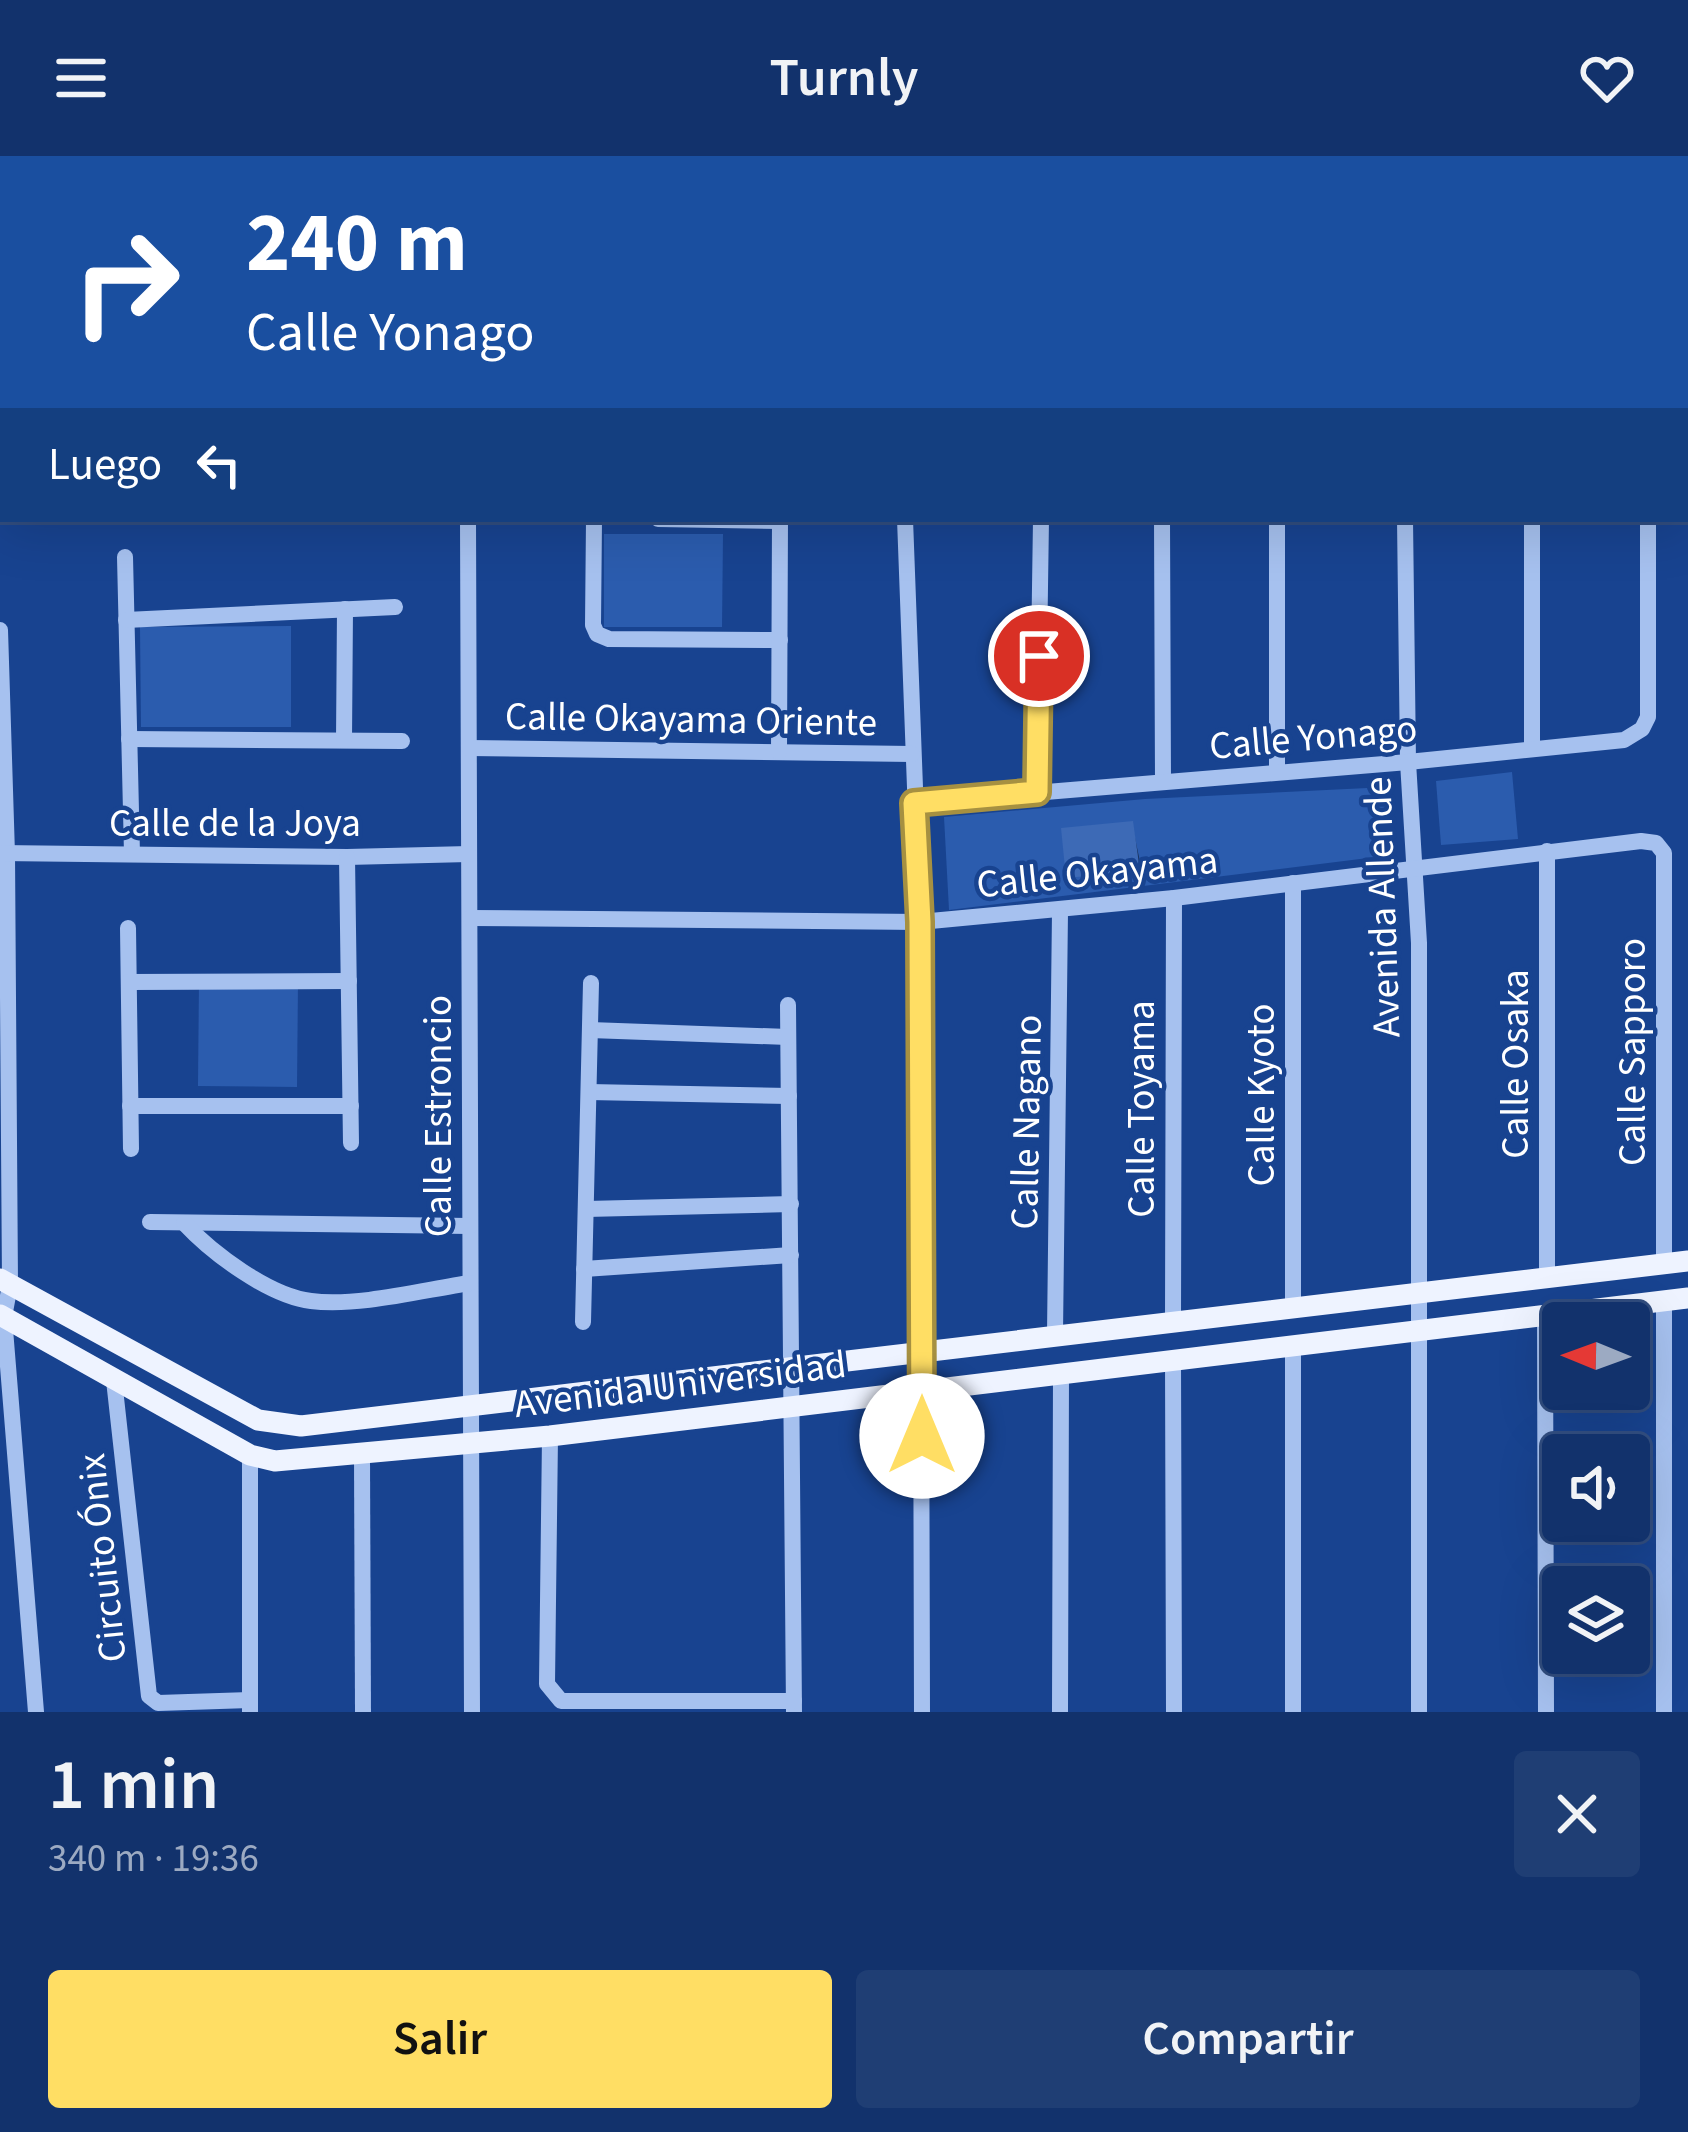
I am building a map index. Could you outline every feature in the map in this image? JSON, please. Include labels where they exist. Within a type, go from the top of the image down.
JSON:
[{"type":"main road","name":"Avenida Universidad","points":[[5,1282],[258,1420],[301,1426],[1688,1261]]},
{"type":"main road","name":"Avenida Universidad","points":[[1648,1302],[1688,1298]]},
{"type":"main road","name":"Avenida Universidad","points":[[2,1316],[250,1455],[275,1461],[550,1436],[1542,1315]]},
{"type":"street","name":"Calle Estroncio","points":[[469,522],[472,1712]]},
{"type":"street","points":[[594,522],[593,625],[597,634],[609,639],[779,640]]},
{"type":"street","points":[[779,752],[780,522]]},
{"type":"street","points":[[905,522],[920,922],[922,1712]]},
{"type":"street","points":[[1037,792],[1041,522]]},
{"type":"street","points":[[1162,522],[1163,781]]},
{"type":"street","points":[[1277,522],[1277,772]]},
{"type":"street","name":"Avenida Allende","points":[[1405,522],[1408,762],[1419,943],[1419,1712]]},
{"type":"street","points":[[1532,522],[1532,749]]},
{"type":"street","name":"Calle Yonago","points":[[914,803],[1624,740],[1642,729],[1648,717],[1648,522]]},
{"type":"street","points":[[125,557],[132,854]]},
{"type":"street","points":[[126,620],[395,607]]},
{"type":"street","points":[[344,740],[346,609]]},
{"type":"street","points":[[0,630],[2,1316],[9,1512],[36,1712]]},
{"type":"street","points":[[129,739],[402,741]]},
{"type":"street","name":"Calle Okayama Oriente","points":[[469,748],[912,754]]},
{"type":"street","name":"Calle Okayama","points":[[470,918],[920,922],[1174,898],[1547,851],[1656,843]]},
{"type":"street","name":"Calle Sapporo","points":[[1656,843],[1664,853],[1664,1264]]},
{"type":"street","name":"Calle Osaka","points":[[1547,851],[1547,1277]]},
{"type":"street","name":"Calle de la Joya","points":[[3,853],[469,854]]},
{"type":"street","points":[[347,857],[351,1143]]},
{"type":"street","name":"Calle Kyoto","points":[[1293,883],[1293,1307]]},
{"type":"street","name":"Calle Toyama","points":[[1173,1321],[1174,898]]},
{"type":"street","name":"Calle Nagano","points":[[1055,1334],[1060,910]]},
{"type":"street","points":[[128,928],[131,1149]]},
{"type":"street","points":[[129,982],[349,981]]},
{"type":"street","points":[[583,1322],[591,983]]},
{"type":"street","points":[[550,1436],[547,1684],[552,1694],[561,1701],[794,1707],[788,1005]]},
{"type":"street","points":[[590,1030],[788,1037]]},
{"type":"street","points":[[589,1092],[789,1096]]},
{"type":"street","points":[[130,1106],[351,1106]]},
{"type":"street","points":[[586,1208],[790,1204]]},
{"type":"street","points":[[150,1222],[470,1226]]},
{"type":"street","points":[[184,1222],[223,1259],[295,1298],[333,1302],[470,1283]]},
{"type":"street","points":[[584,1269],[791,1255]]},
{"type":"street","points":[[1664,1300],[1664,1712]]},
{"type":"street","points":[[1293,1346],[1293,1712]]},
{"type":"street","points":[[1174,1360],[1174,1712]]},
{"type":"street","points":[[1060,1372],[1060,1712]]},
{"type":"street","name":"Circuito Ónix","points":[[114,1381],[149,1696],[158,1703],[250,1706],[250,1455]]},
{"type":"street","points":[[1545,1410],[1546,1712]]},
{"type":"street","points":[[362,1456],[363,1712]]},
{"type":"shaded area","points":[[604,534],[723,534],[722,627],[604,627]]},
{"type":"shaded area","points":[[291,626],[291,727],[141,727],[140,627]]},
{"type":"shaded area","points":[[1512,772],[1518,839],[1441,845],[1436,781]]},
{"type":"shaded area","points":[[1388,787],[1392,855],[949,910],[944,817],[1145,799]]},
{"type":"shaded area","points":[[199,980],[298,981],[297,1087],[198,1086]]},
{"type":"building","points":[[1133,821],[1140,871],[1066,878],[1061,828]]},
{"type":"route","points":[[922,1436],[920,922],[914,803],[1037,792],[1039,656]]}]
